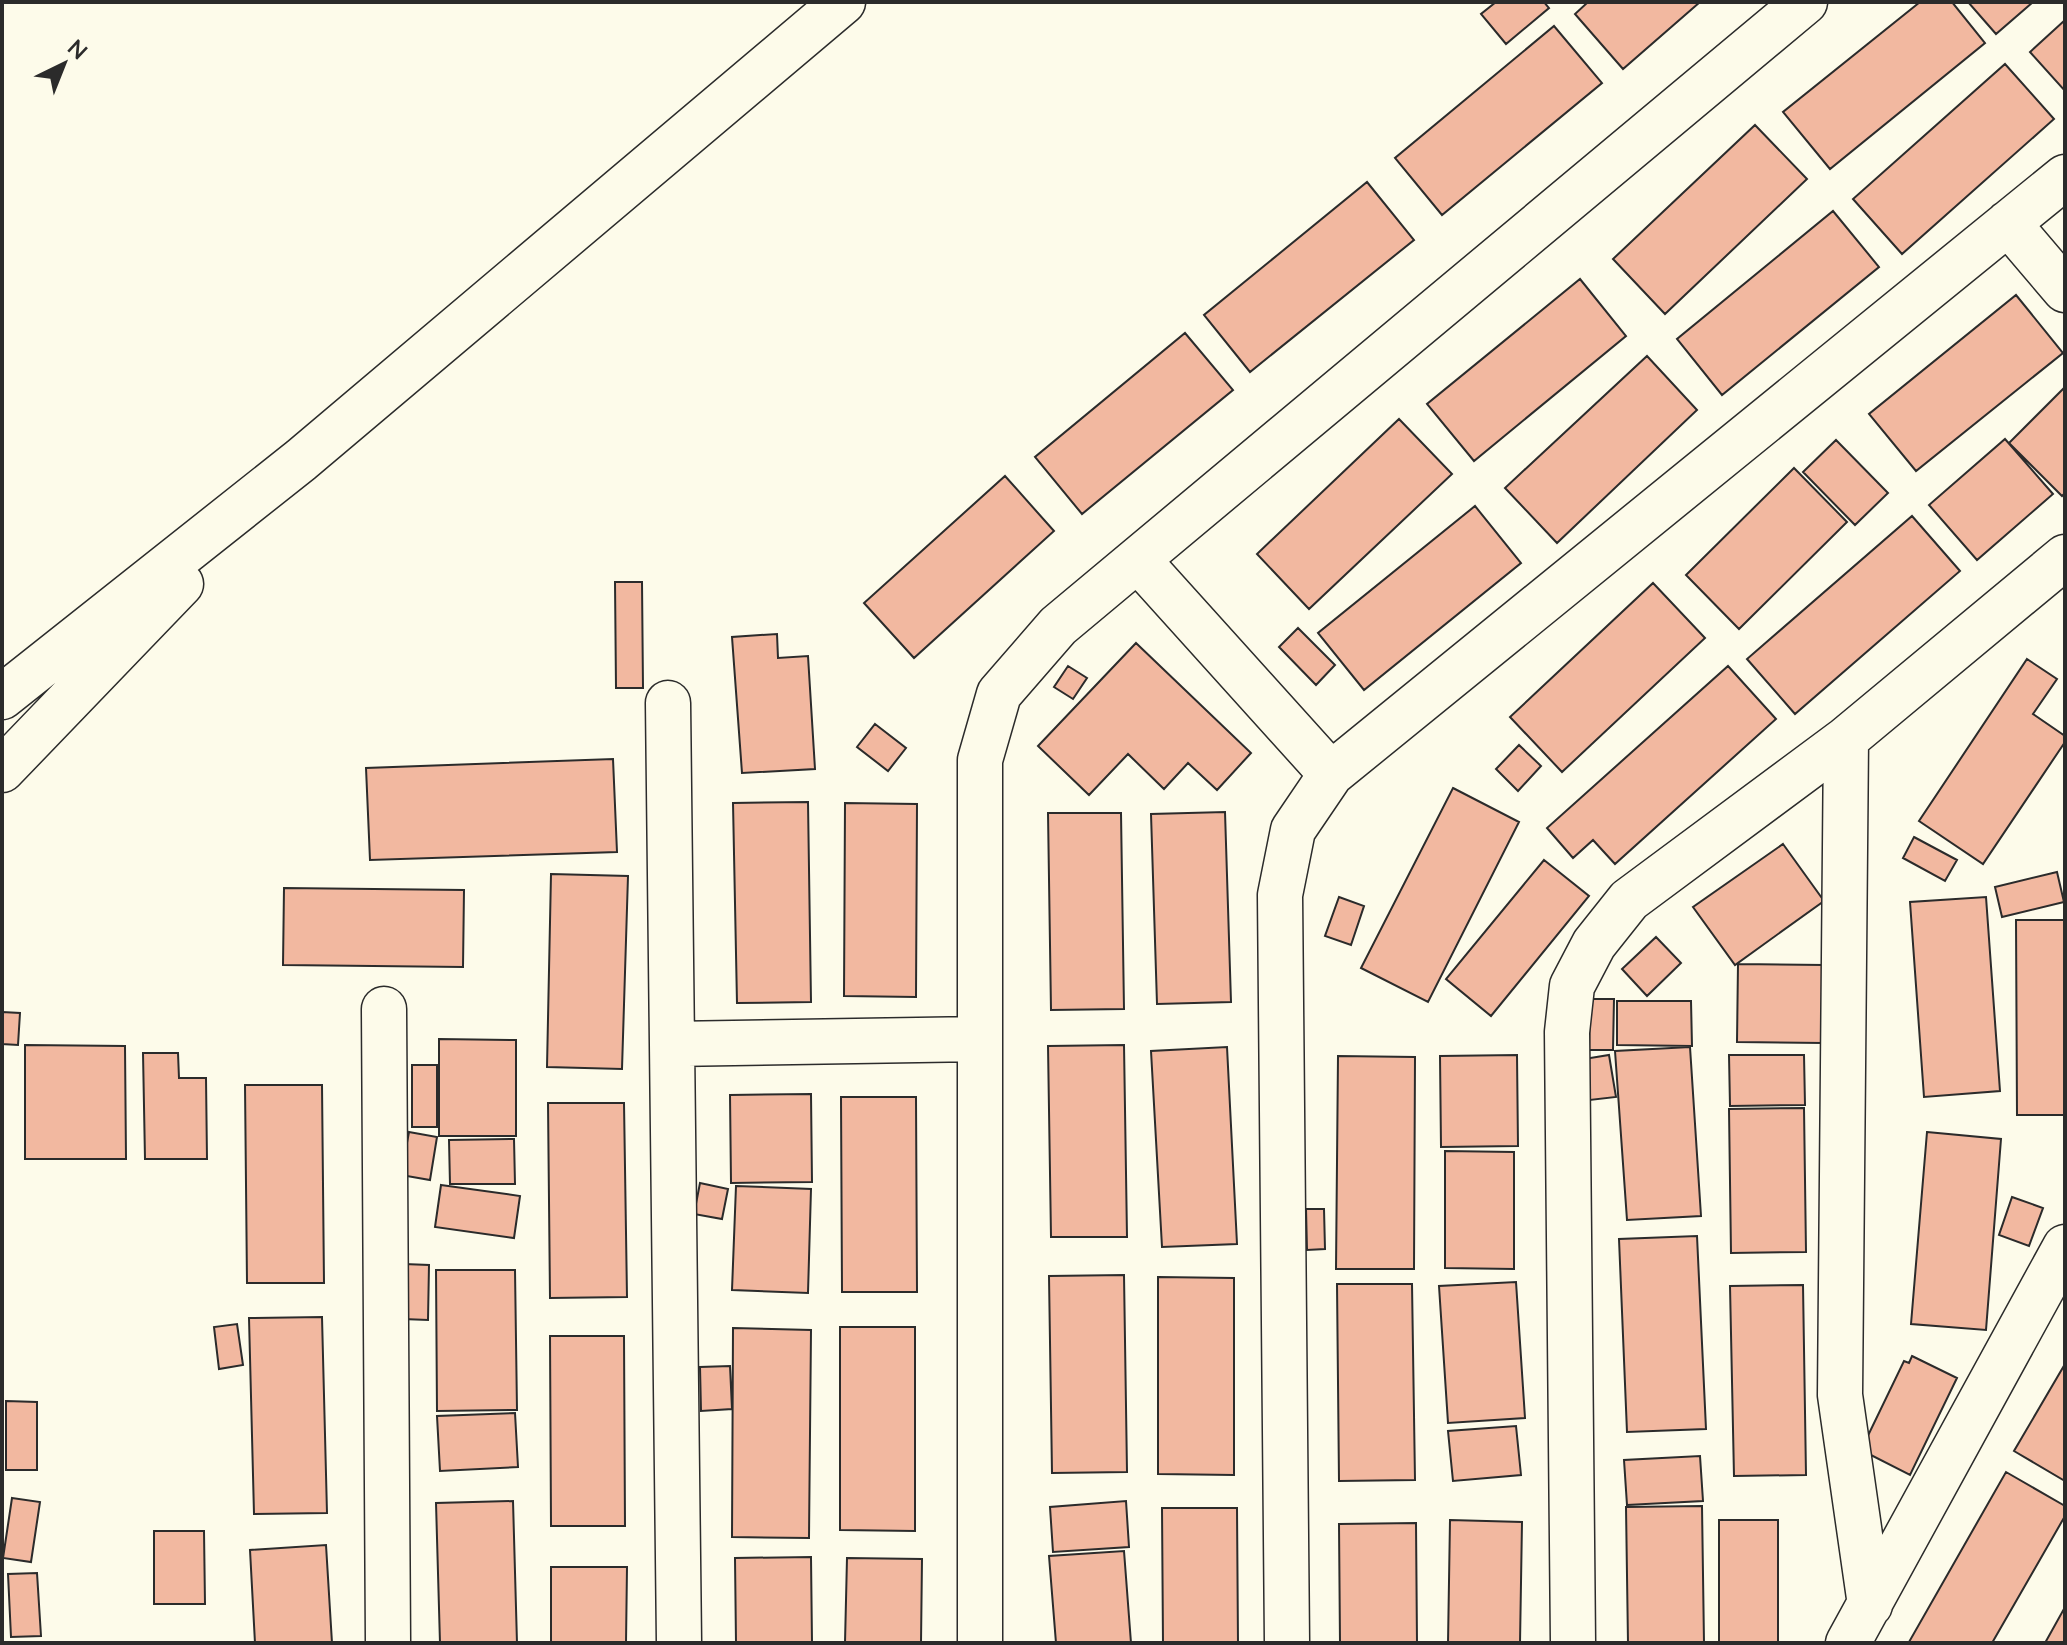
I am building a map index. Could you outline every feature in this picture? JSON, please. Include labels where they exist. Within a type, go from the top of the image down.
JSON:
[{"type":"street","points":[[2,697],[301,460],[843,2]]},
{"type":"street","points":[[980,1643],[980,760],[999,694],[1058,626],[1805,2]]},
{"type":"street","points":[[1287,1643],[1280,895],[1293,830],[1331,774],[2065,177]]},
{"type":"street","points":[[2008,223],[2065,290]]},
{"type":"street","points":[[2,770],[301,460]]},
{"type":"street","points":[[1573,1643],[1567,1032],[1572,986],[1594,944],[1629,900],[1846,739],[2065,557]]},
{"type":"street","points":[[1138,560],[1331,774]]},
{"type":"street","points":[[668,703],[679,1643]]},
{"type":"street","points":[[1846,739],[1840,1395],[1870,1605]]},
{"type":"street","points":[[384,1009],[388,1643]]},
{"type":"street","points":[[672,1044],[980,1039]]},
{"type":"street","points":[[1848,1643],[2065,1247]]},
{"type":"building","points":[[1496,2],[1544,2],[1549,8],[1506,44],[1481,14]]},
{"type":"building","points":[[1588,2],[1700,2],[1623,69],[1575,14]]},
{"type":"building","points":[[1920,2],[1952,2],[1985,43],[1830,169],[1783,112]]},
{"type":"building","points":[[1968,2],[2033,2],[1996,34]]},
{"type":"building","points":[[2065,20],[2065,91],[2030,52]]},
{"type":"building","points":[[1554,26],[1602,83],[1442,215],[1395,158]]},
{"type":"building","points":[[2005,64],[2054,119],[1902,254],[1853,199]]},
{"type":"building","points":[[1755,125],[1807,179],[1665,314],[1613,259]]},
{"type":"building","points":[[1367,182],[1414,240],[1250,372],[1204,315]]},
{"type":"building","points":[[1833,211],[1879,267],[1722,395],[1677,339]]},
{"type":"building","points":[[1580,279],[1626,336],[1474,461],[1427,404]]},
{"type":"building","points":[[2016,295],[2063,353],[1916,471],[1869,414]]},
{"type":"building","points":[[1185,333],[1233,390],[1082,514],[1035,457]]},
{"type":"building","points":[[1647,356],[1697,410],[1557,543],[1505,488]]},
{"type":"building","points":[[2065,387],[2065,493],[2062,496],[2009,443]]},
{"type":"building","points":[[1399,419],[1452,474],[1309,609],[1257,554]]},
{"type":"building","points":[[2005,439],[2053,494],[1977,560],[1929,505]]},
{"type":"building","points":[[1836,440],[1888,493],[1855,525],[1803,472]]},
{"type":"building","points":[[1794,468],[1847,522],[1739,629],[1686,575]]},
{"type":"building","points":[[1005,476],[1054,531],[914,658],[864,603]]},
{"type":"building","points":[[1475,506],[1521,563],[1364,690],[1318,633]]},
{"type":"building","points":[[1912,516],[1960,571],[1795,714],[1747,659]]},
{"type":"building","points":[[615,582],[642,582],[643,688],[616,688]]},
{"type":"building","points":[[1653,583],[1705,638],[1562,772],[1510,717]]},
{"type":"building","points":[[1298,628],[1335,665],[1316,685],[1279,647]]},
{"type":"building","points":[[777,634],[778,658],[808,656],[815,769],[742,773],[732,637]]},
{"type":"building","points":[[1136,643],[1251,753],[1217,790],[1188,763],[1164,789],[1128,754],[1089,795],[1038,746]]},
{"type":"building","points":[[2027,659],[2057,679],[2033,714],[2065,736],[2065,742],[1983,864],[1919,821]]},
{"type":"building","points":[[1068,666],[1087,678],[1073,699],[1054,687]]},
{"type":"building","points":[[1728,666],[1776,719],[1615,864],[1593,840],[1573,858],[1547,828]]},
{"type":"building","points":[[875,724],[906,748],[888,771],[857,747]]},
{"type":"building","points":[[1519,745],[1541,766],[1518,791],[1496,769]]},
{"type":"building","points":[[613,759],[617,852],[370,860],[366,768]]},
{"type":"building","points":[[1453,788],[1519,822],[1428,1002],[1361,968]]},
{"type":"building","points":[[808,802],[811,1002],[737,1003],[733,803]]},
{"type":"building","points":[[845,803],[917,804],[916,997],[844,996]]},
{"type":"building","points":[[1225,812],[1231,1002],[1157,1004],[1151,814]]},
{"type":"building","points":[[1048,813],[1121,813],[1124,1009],[1051,1010]]},
{"type":"building","points":[[1914,837],[1957,860],[1945,881],[1903,858]]},
{"type":"building","points":[[1783,844],[1824,901],[1735,965],[1693,907]]},
{"type":"building","points":[[1544,860],[1589,896],[1491,1016],[1446,979]]},
{"type":"building","points":[[2057,872],[2064,902],[2002,917],[1995,887]]},
{"type":"building","points":[[551,874],[628,876],[622,1069],[547,1067]]},
{"type":"building","points":[[284,888],[464,890],[463,967],[283,965]]},
{"type":"building","points":[[1339,897],[1364,906],[1351,945],[1325,936]]},
{"type":"building","points":[[1986,897],[2000,1091],[1924,1097],[1910,902]]},
{"type":"building","points":[[2016,920],[2065,920],[2065,1115],[2017,1115]]},
{"type":"building","points":[[1656,937],[1681,963],[1647,996],[1622,969]]},
{"type":"building","points":[[1738,964],[1824,965],[1823,1043],[1737,1042]]},
{"type":"building","points":[[1590,999],[1614,999],[1613,1050],[1589,1050]]},
{"type":"building","points":[[1617,1001],[1691,1001],[1692,1046],[1617,1045]]},
{"type":"building","points":[[2,1012],[20,1013],[18,1045],[2,1044]]},
{"type":"building","points":[[439,1039],[516,1040],[516,1136],[439,1136]]},
{"type":"building","points":[[25,1045],[125,1046],[126,1159],[25,1159]]},
{"type":"building","points":[[1124,1045],[1127,1237],[1051,1237],[1048,1046]]},
{"type":"building","points":[[1227,1047],[1237,1244],[1162,1247],[1151,1051]]},
{"type":"building","points":[[1690,1047],[1701,1216],[1627,1220],[1615,1051]]},
{"type":"building","points":[[143,1053],[178,1053],[179,1078],[206,1078],[207,1159],[145,1159]]},
{"type":"building","points":[[1517,1055],[1518,1146],[1441,1147],[1440,1056]]},
{"type":"building","points":[[1609,1055],[1616,1097],[1590,1100],[1584,1059]]},
{"type":"building","points":[[1729,1055],[1804,1055],[1805,1105],[1730,1106]]},
{"type":"building","points":[[1338,1056],[1415,1057],[1414,1269],[1336,1269]]},
{"type":"building","points":[[412,1065],[437,1065],[437,1127],[412,1127]]},
{"type":"building","points":[[245,1085],[322,1085],[324,1283],[247,1283]]},
{"type":"building","points":[[811,1094],[812,1182],[731,1183],[730,1095]]},
{"type":"building","points":[[841,1097],[916,1097],[917,1292],[842,1292]]},
{"type":"building","points":[[548,1103],[624,1103],[627,1297],[550,1298]]},
{"type":"building","points":[[1804,1108],[1806,1252],[1731,1253],[1729,1109]]},
{"type":"building","points":[[409,1132],[437,1137],[430,1180],[401,1175]]},
{"type":"building","points":[[1927,1132],[2001,1139],[1986,1330],[1911,1324]]},
{"type":"building","points":[[514,1139],[515,1184],[450,1184],[449,1140]]},
{"type":"building","points":[[1445,1151],[1514,1152],[1514,1269],[1445,1268]]},
{"type":"building","points":[[700,1183],[728,1189],[722,1219],[694,1214]]},
{"type":"building","points":[[441,1185],[520,1196],[514,1238],[435,1227]]},
{"type":"building","points":[[736,1186],[811,1189],[808,1293],[732,1290]]},
{"type":"building","points":[[2012,1197],[2043,1208],[2029,1246],[1999,1235]]},
{"type":"building","points":[[1306,1209],[1324,1209],[1325,1249],[1307,1250]]},
{"type":"building","points":[[1697,1236],[1706,1429],[1627,1432],[1619,1239]]},
{"type":"building","points":[[404,1264],[429,1265],[428,1320],[403,1319]]},
{"type":"building","points":[[436,1270],[515,1270],[517,1410],[437,1411]]},
{"type":"building","points":[[1124,1275],[1127,1472],[1052,1473],[1049,1276]]},
{"type":"building","points":[[1158,1277],[1234,1278],[1234,1475],[1158,1474]]},
{"type":"building","points":[[1516,1282],[1525,1418],[1448,1423],[1439,1286]]},
{"type":"building","points":[[1337,1284],[1412,1284],[1415,1480],[1339,1481]]},
{"type":"building","points":[[1803,1285],[1806,1475],[1734,1476],[1730,1286]]},
{"type":"building","points":[[322,1317],[327,1513],[254,1514],[249,1318]]},
{"type":"building","points":[[237,1324],[243,1365],[219,1369],[214,1327]]},
{"type":"building","points":[[840,1327],[915,1327],[915,1531],[840,1530]]},
{"type":"building","points":[[733,1328],[811,1330],[809,1538],[732,1537]]},
{"type":"building","points":[[550,1336],[624,1336],[625,1526],[551,1526]]},
{"type":"building","points":[[1912,1356],[1957,1378],[1910,1475],[1861,1450],[1904,1361],[1909,1363]]},
{"type":"building","points":[[2065,1364],[2065,1481],[2014,1451]]},
{"type":"building","points":[[730,1366],[732,1409],[701,1411],[700,1367]]},
{"type":"building","points":[[6,1401],[37,1402],[37,1470],[6,1470]]},
{"type":"building","points":[[515,1413],[518,1467],[440,1471],[437,1416]]},
{"type":"building","points":[[1516,1426],[1521,1475],[1453,1481],[1448,1431]]},
{"type":"building","points":[[1700,1456],[1703,1501],[1627,1505],[1624,1460]]},
{"type":"building","points":[[2006,1472],[2065,1506],[2065,1516],[1992,1643],[1909,1642]]},
{"type":"building","points":[[12,1498],[40,1502],[31,1562],[3,1558]]},
{"type":"building","points":[[513,1501],[517,1643],[440,1643],[436,1503]]},
{"type":"building","points":[[1126,1501],[1129,1547],[1053,1552],[1050,1507]]},
{"type":"building","points":[[1702,1506],[1704,1643],[1628,1643],[1626,1507]]},
{"type":"building","points":[[1162,1508],[1237,1508],[1238,1643],[1163,1643]]},
{"type":"building","points":[[1450,1520],[1522,1522],[1520,1643],[1448,1643]]},
{"type":"building","points":[[1719,1520],[1778,1520],[1778,1643],[1719,1643]]},
{"type":"building","points":[[1416,1523],[1417,1643],[1340,1643],[1339,1524]]},
{"type":"building","points":[[154,1531],[204,1531],[205,1604],[154,1604]]},
{"type":"building","points":[[326,1545],[332,1643],[255,1643],[250,1550]]},
{"type":"building","points":[[1124,1551],[1131,1643],[1056,1643],[1049,1556]]},
{"type":"building","points":[[811,1557],[812,1643],[736,1643],[735,1558]]},
{"type":"building","points":[[847,1558],[922,1559],[921,1643],[845,1643]]},
{"type":"building","points":[[551,1567],[627,1567],[626,1643],[551,1643]]},
{"type":"building","points":[[37,1573],[41,1636],[11,1637],[8,1574]]},
{"type":"building","points":[[2065,1607],[2065,1643],[2045,1643]]}]
